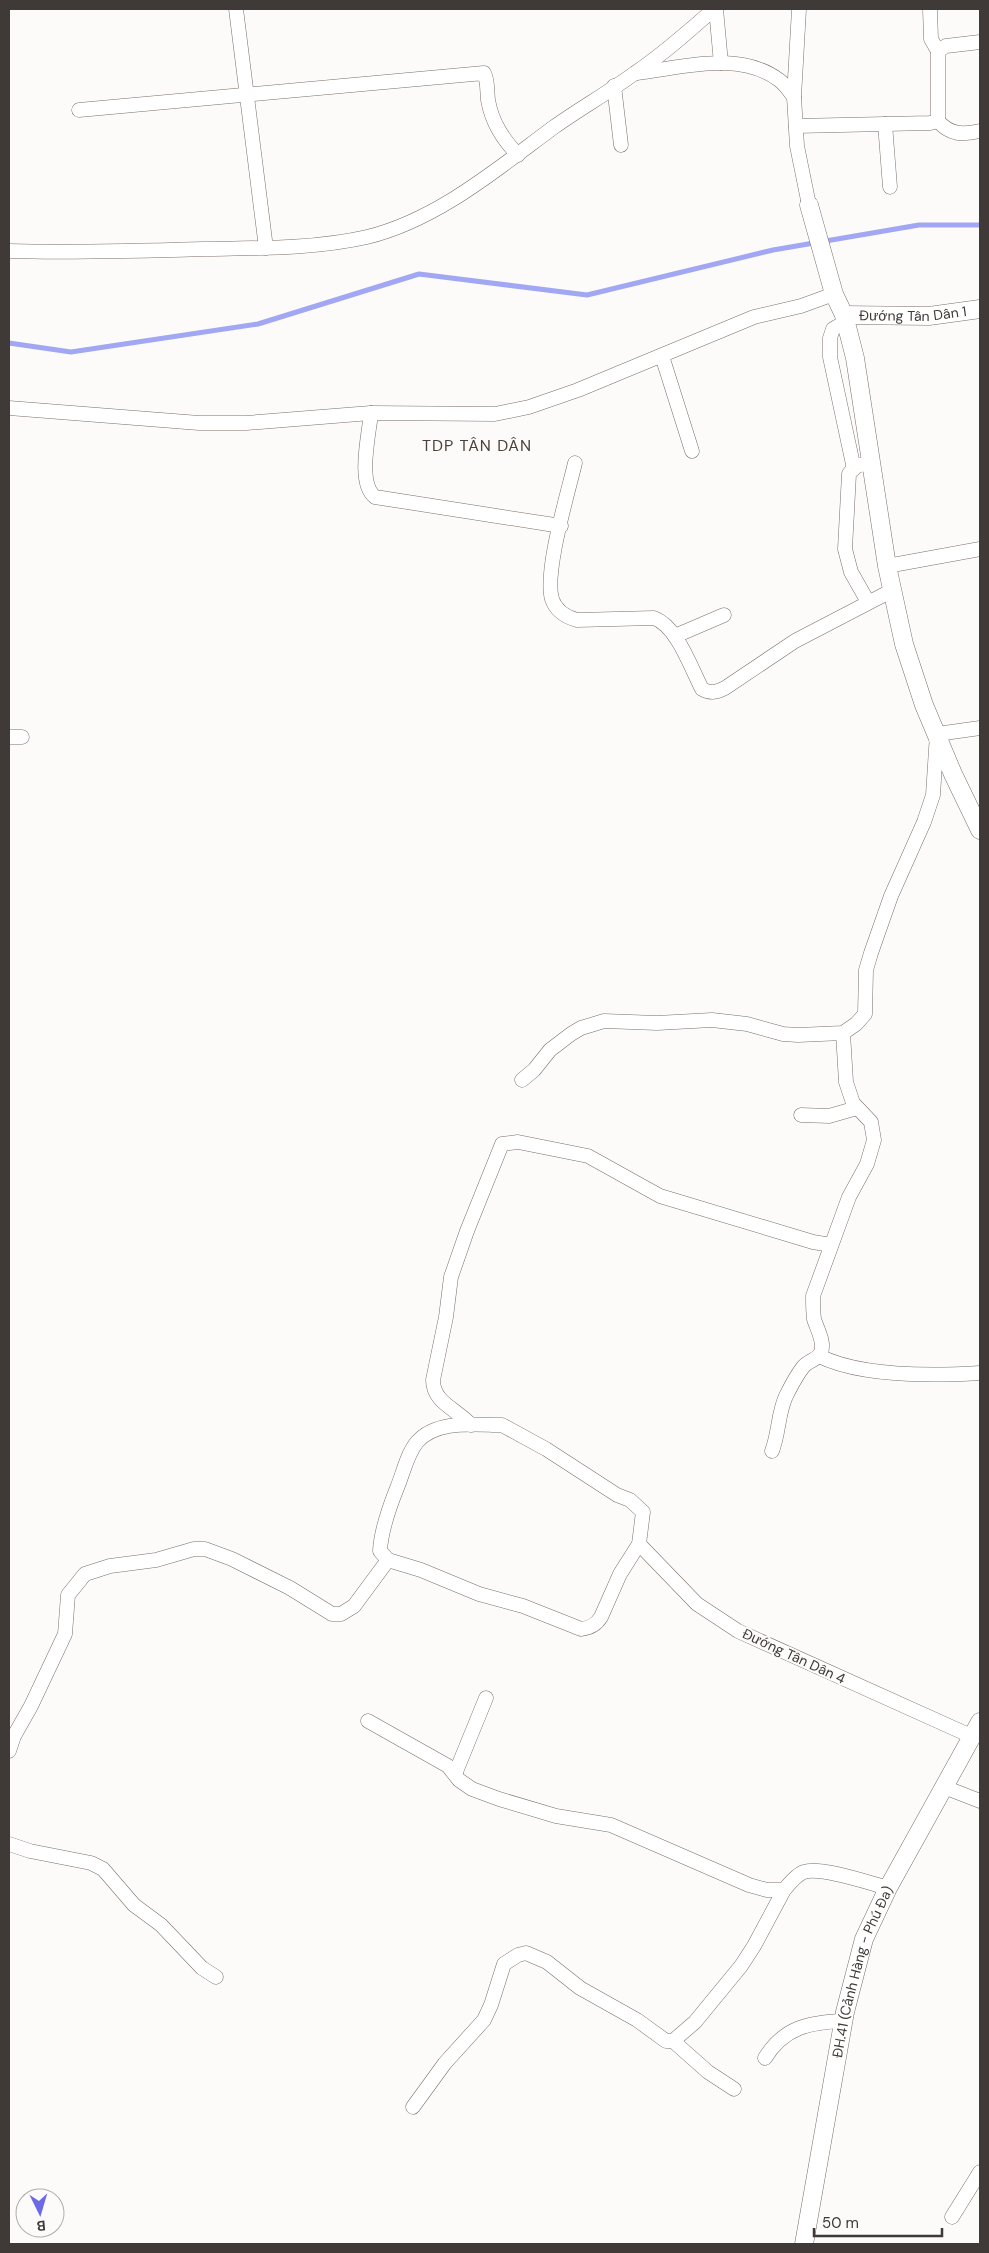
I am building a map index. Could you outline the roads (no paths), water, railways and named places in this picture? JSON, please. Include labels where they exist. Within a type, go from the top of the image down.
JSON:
[{"type":"street","points":[[236,9],[266,248]]},
{"type":"street","points":[[715,9],[721,63]]},
{"type":"street","points":[[9,251],[60,252],[266,248],[327,243],[368,237],[401,224],[464,194],[614,86],[635,74],[679,41],[715,9]]},
{"type":"street","points":[[799,9],[794,97],[799,166],[834,294],[845,319],[855,358],[891,591],[904,644],[924,705],[953,774],[980,830]]},
{"type":"street","points":[[930,9],[931,40],[938,51],[938,120],[946,129],[952,132],[968,134],[980,131]]},
{"type":"street","points":[[938,51],[946,46],[980,42]]},
{"type":"street","points":[[635,74],[721,63],[736,63],[767,72],[780,81],[794,97]]},
{"type":"street","points":[[79,110],[484,73],[489,102],[496,125],[503,139],[518,155]]},
{"type":"street","points":[[614,86],[621,146]]},
{"type":"street","points":[[796,126],[930,123],[938,120]]},
{"type":"street","points":[[885,124],[890,187]]},
{"type":"street","points":[[9,408],[199,423],[246,423],[371,413],[495,414],[515,411],[578,390],[754,317],[801,306],[834,294]]},
{"type":"street","name":"Đướng Tân Dân 1","points":[[845,319],[929,316],[980,309]]},
{"type":"street","points":[[845,319],[833,328],[830,338],[830,357],[854,469]]},
{"type":"street","points":[[662,356],[692,451]]},
{"type":"street","points":[[371,413],[365,473],[369,493],[375,498],[561,526]]},
{"type":"street","points":[[575,463],[550,574],[552,595],[558,609],[567,617],[577,620],[654,618],[663,621],[675,636],[702,689],[714,692],[738,680],[794,641],[891,591]]},
{"type":"street","points":[[868,602],[851,572],[845,549],[848,478],[856,466],[871,464]]},
{"type":"street","points":[[887,566],[980,549]]},
{"type":"street","points":[[675,636],[724,615]]},
{"type":"street","points":[[937,734],[980,728]]},
{"type":"street","points":[[522,1080],[534,1070],[550,1050],[571,1034],[581,1028],[604,1021],[657,1023],[712,1020],[747,1024],[782,1034],[844,1033],[856,1024],[865,1014],[866,970],[871,953],[891,896],[924,822],[933,795],[937,734]]},
{"type":"street","points":[[772,1452],[777,1439],[780,1415],[785,1398],[802,1368],[822,1352],[821,1341],[814,1319],[813,1296],[849,1196],[867,1164],[874,1140],[871,1122],[857,1108],[846,1082],[844,1033]]},
{"type":"street","points":[[801,1115],[830,1116],[857,1108]]},
{"type":"street","points":[[471,1425],[438,1397],[433,1390],[433,1380],[446,1317],[451,1277],[467,1230],[502,1144],[518,1142],[588,1156],[660,1196],[813,1242],[831,1245]]},
{"type":"street","points":[[819,1356],[837,1365],[853,1368],[930,1374],[980,1373]]},
{"type":"street","points":[[471,1425],[502,1425],[546,1449],[579,1472],[639,1506],[644,1512],[639,1544],[620,1574],[597,1623],[588,1628],[580,1629],[523,1606],[479,1594],[421,1570],[388,1560],[380,1551],[384,1527],[407,1462],[418,1442],[439,1429],[471,1425]]},
{"type":"street","name":"Đướng Tân Dân 4","points":[[639,1544],[697,1604],[738,1631],[976,1729]]},
{"type":"street","points":[[9,1752],[14,1736],[31,1706],[65,1634],[68,1595],[85,1574],[110,1566],[156,1560],[194,1549],[205,1549],[232,1559],[290,1588],[332,1614],[341,1614],[354,1606],[388,1560]]},
{"type":"street","points":[[455,1774],[486,1698]]},
{"type":"street","points":[[368,1721],[448,1766],[460,1780],[472,1789],[556,1816],[611,1825],[749,1885],[768,1890],[784,1890]]},
{"type":"street","name":"ĐH.41 (Cảnh Hàng - Phú Đa)","points":[[804,2244],[854,1970],[864,1939],[888,1888],[976,1729]]},
{"type":"street","points":[[944,1787],[980,1801]]},
{"type":"street","points":[[9,1844],[30,1851],[91,1863],[103,1869],[134,1904],[161,1924],[202,1968],[216,1977]]},
{"type":"street","points":[[413,2107],[445,2063],[484,2020],[491,2005],[504,1964],[526,1953],[547,1962],[580,1988],[637,2020],[666,2041],[674,2041],[695,2022],[741,1966],[784,1890],[802,1872],[811,1870],[823,1871],[888,1888]]},
{"type":"street","points":[[765,2058],[778,2042],[801,2026],[822,2022],[844,2021]]},
{"type":"street","points":[[674,2041],[708,2072],[734,2089]]},
{"type":"street","points":[[952,2217],[980,2172]]},
{"type":"waterway","points":[[9,343],[71,352],[258,324],[419,274],[587,295],[773,250],[919,225],[980,225]]},
{"type":"district","name":"TDP TÂN DÂN","points":[[477,445]]}]
